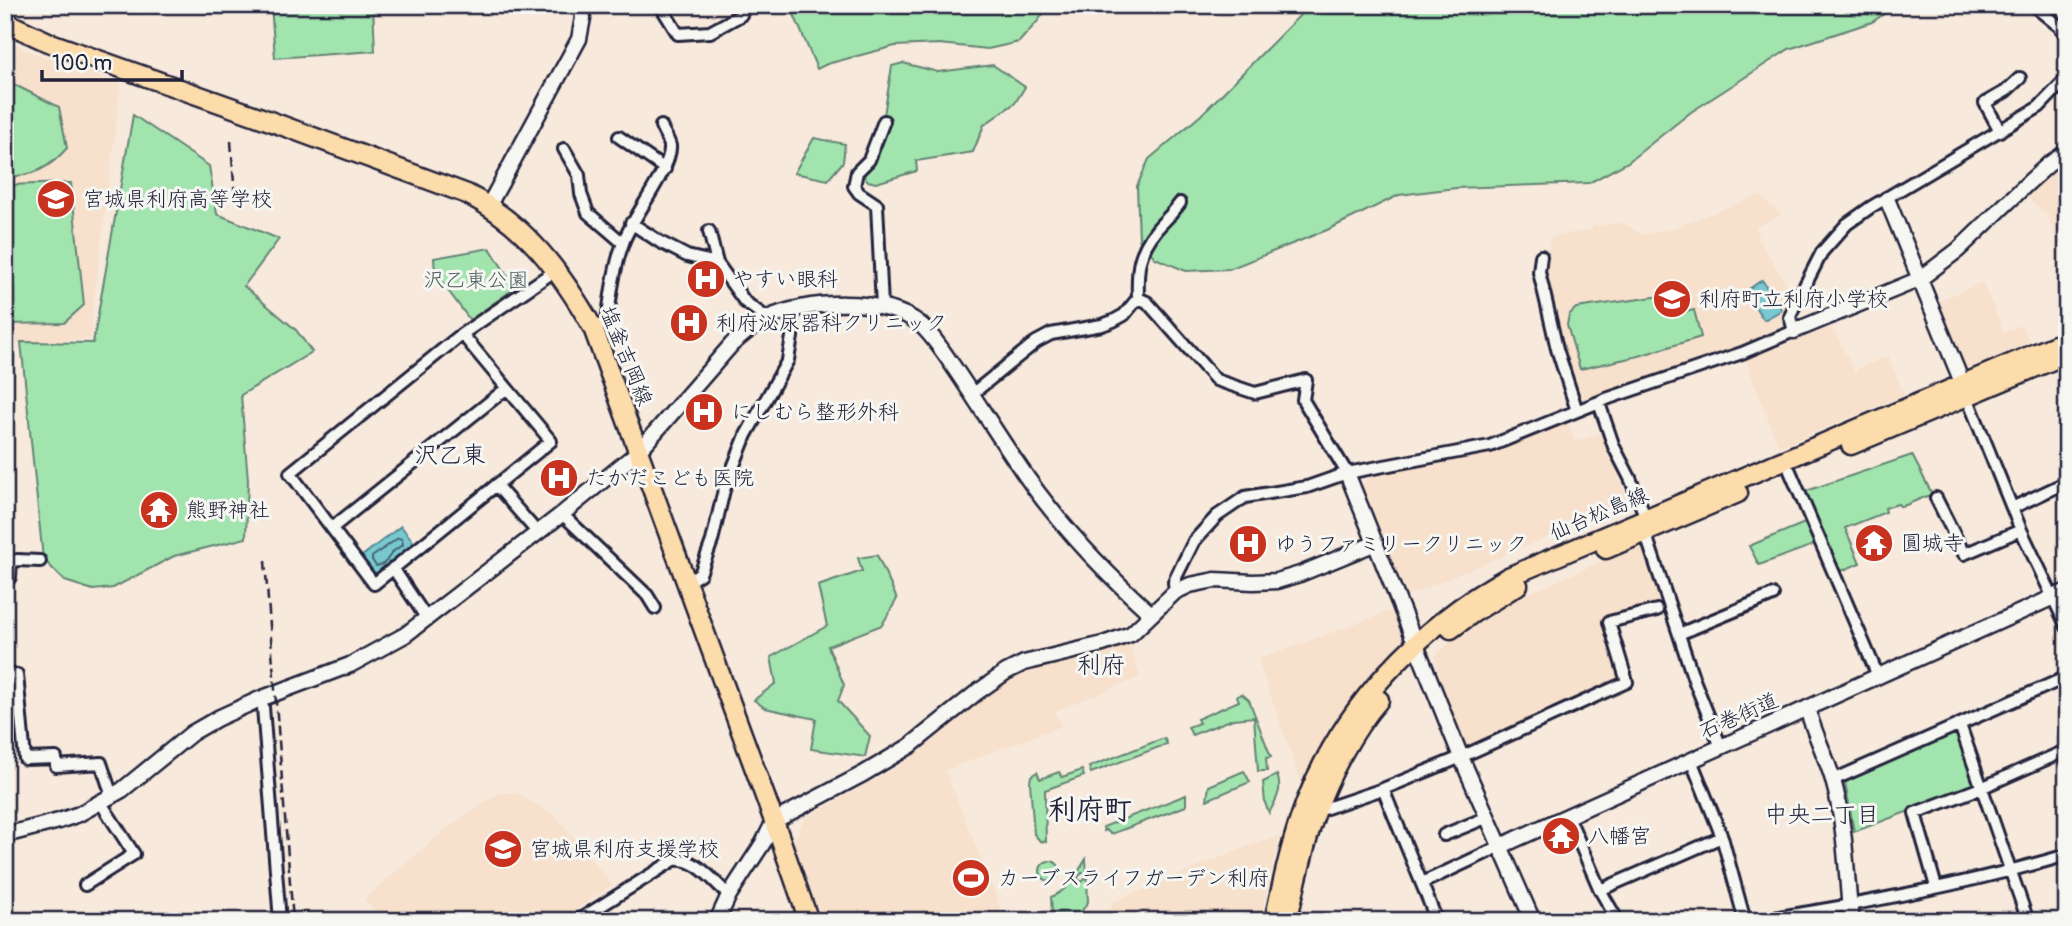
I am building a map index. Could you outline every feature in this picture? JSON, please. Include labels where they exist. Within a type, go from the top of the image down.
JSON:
[{"type":"main road","name":"塩釜吉岡線","points":[[5,22],[48,42],[448,187],[489,205],[539,249],[576,298],[593,328],[809,921]]},
{"type":"main road","name":"仙台松島線","points":[[1646,525],[1790,471],[1965,391],[2067,340]]},
{"type":"main road","name":"仙台松島線","points":[[1274,921],[1294,838],[1318,775],[1353,714],[1381,679],[1418,648],[1512,588],[1646,525],[1965,391],[2067,354]]},
{"type":"main road","name":"仙台松島線","points":[[1287,921],[1315,812],[1330,779],[1363,721],[1418,648]]},
{"type":"street","points":[[489,205],[579,39],[583,18],[582,5]]},
{"type":"street","points":[[660,5],[678,34],[710,32],[741,15],[745,5]]},
{"type":"street","points":[[2033,5],[2067,36]]},
{"type":"street","points":[[2000,131],[1985,103],[2006,91],[2020,78]]},
{"type":"street","points":[[1794,331],[1790,317],[1793,309],[1822,252],[1847,224],[2039,107],[2067,78]]},
{"type":"street","points":[[882,306],[877,205],[859,193],[854,186],[857,172],[869,160],[884,121]]},
{"type":"street","points":[[593,328],[607,322],[623,243],[631,223],[664,169],[670,146],[661,126]]},
{"type":"street","points":[[619,137],[664,169]]},
{"type":"street","points":[[564,149],[579,175],[581,194],[588,213],[623,243]]},
{"type":"street","points":[[1175,592],[1174,582],[1194,541],[1230,506],[1245,497],[1307,487],[1347,473],[1490,446],[1577,411],[1742,353],[1920,279],[1958,250],[2049,164],[2067,152]]},
{"type":"street","points":[[1887,199],[2021,530],[2067,627]]},
{"type":"street","points":[[972,394],[1036,342],[1051,334],[1102,325],[1124,315],[1138,298],[1136,273],[1141,255],[1157,229],[1180,203]]},
{"type":"street","points":[[631,223],[687,256],[717,263]]},
{"type":"street","points":[[709,231],[717,263],[745,302],[767,318]]},
{"type":"street","points":[[1541,256],[1539,272],[1557,349],[1577,411]]},
{"type":"street","points":[[462,334],[551,441],[374,584],[290,473],[462,334],[555,270]]},
{"type":"street","points":[[1138,298],[1147,302],[1216,380],[1255,393],[1306,380],[1303,400],[1347,473],[1461,757],[1533,921]]},
{"type":"street","points":[[5,835],[59,821],[106,799],[137,779],[192,733],[218,718],[350,665],[405,635],[638,452],[732,344],[748,330],[767,318],[792,310],[838,305],[882,306],[918,323],[934,338],[1018,466],[1063,523],[1107,574],[1151,614]]},
{"type":"street","points":[[686,583],[700,574],[712,541],[724,490],[746,435],[788,360],[792,337],[792,310]]},
{"type":"street","points":[[332,528],[507,388]]},
{"type":"street","points":[[1599,403],[1614,447],[1630,478],[1678,634],[1721,747]]},
{"type":"street","points":[[1790,471],[1878,676]]},
{"type":"street","points":[[2012,508],[2067,482]]},
{"type":"street","points":[[496,485],[537,532]]},
{"type":"street","points":[[1936,498],[1964,554],[2021,530]]},
{"type":"street","points":[[562,514],[647,595],[655,608]]},
{"type":"street","points":[[717,921],[729,895],[764,843],[774,821],[910,746],[1006,672],[1024,663],[1130,634],[1175,592],[1191,585],[1215,580],[1277,581],[1376,542]]},
{"type":"street","points":[[5,584],[10,577],[11,562],[40,561]]},
{"type":"street","points":[[393,568],[427,619]]},
{"type":"street","name":"石巻街道","points":[[1502,846],[2067,591]]},
{"type":"street","points":[[1678,634],[1773,596]]},
{"type":"street","points":[[1315,812],[1383,789],[1461,757],[1628,682],[1609,622],[1657,611]]},
{"type":"street","points":[[5,673],[17,675],[25,759],[56,758],[56,766],[101,763],[106,799],[134,854],[85,885]]},
{"type":"street","points":[[1833,780],[2067,677]]},
{"type":"street","points":[[260,699],[263,707],[280,921]]},
{"type":"street","points":[[1807,708],[1833,780],[1844,840],[1850,913]]},
{"type":"street","points":[[1960,725],[2028,921]]},
{"type":"street","points":[[1936,887],[1915,813],[1981,788],[2067,750]]},
{"type":"street","points":[[1691,760],[1722,837],[1745,921]]},
{"type":"street","points":[[1383,789],[1422,883],[1434,920]]},
{"type":"street","points":[[1568,816],[1600,890],[1618,921]]},
{"type":"street","points":[[1444,835],[1488,817]]},
{"type":"street","points":[[1600,890],[1722,837]]},
{"type":"street","points":[[1422,883],[1502,846]]},
{"type":"street","points":[[1753,921],[1850,913],[1936,887],[2011,871],[2067,855]]},
{"type":"street","points":[[577,921],[674,860],[692,862],[729,895]]},
{"type":"shaded area","name":"宮城県利府高等学校","points":[[5,37],[25,50],[121,83],[91,339],[5,344]]},
{"type":"shaded area","points":[[2067,163],[2067,264],[2047,215],[2025,195]]},
{"type":"shaded area","name":"利府町立利府小学校","points":[[1760,195],[1781,215],[1756,227],[1758,239],[1795,297],[1773,337],[1580,401],[1544,276],[1551,237],[1592,230],[1593,226],[1622,223],[1643,235],[1674,228]]},
{"type":"shaded area","points":[[1982,282],[2004,332],[2022,325],[2030,343],[1963,370],[1935,303]]},
{"type":"shaded area","points":[[1832,327],[1855,373],[1858,372],[1857,369],[1888,356],[1904,395],[1779,447],[1745,359]]},
{"type":"shaded area","points":[[1567,421],[1575,442],[1603,432],[1628,503],[1407,596],[1360,486],[1375,473],[1485,454]]},
{"type":"shaded area","points":[[1640,545],[1663,599],[1658,605],[1602,619],[1621,675],[1619,682],[1472,748],[1464,747],[1444,695],[1435,655],[1507,603]]},
{"type":"shaded area","points":[[1395,609],[1405,636],[1349,702],[1330,729],[1301,781],[1258,660]]},
{"type":"shaded area","points":[[1128,642],[1140,677],[1055,711],[1061,726],[945,770],[1006,921],[822,921],[794,843],[805,818],[897,767],[947,730],[992,688],[1015,673],[1032,666]]},
{"type":"shaded area","name":"宮城県利府支援学校","points":[[499,793],[517,793],[556,816],[612,885],[559,921],[383,921],[364,899],[446,829]]},
{"type":"shaded area","points":[[1280,836],[1260,921],[1122,921],[1109,917],[1113,902],[1261,841]]},
{"type":"green space","points":[[271,5],[373,5],[375,51],[275,58]]},
{"type":"green space","points":[[794,5],[1049,5],[1019,42],[988,49],[939,44],[895,46],[817,69],[793,12]]},
{"type":"green space","points":[[1310,5],[1897,5],[1872,22],[1789,49],[1691,112],[1628,162],[1589,183],[1456,188],[1399,195],[1327,230],[1229,269],[1186,271],[1155,258],[1139,239],[1137,186],[1149,159],[1201,115]]},
{"type":"green space","points":[[903,63],[938,72],[993,65],[1025,87],[1015,103],[984,125],[973,152],[916,161],[917,171],[876,183],[868,181],[862,173],[889,119],[884,115],[892,66]]},
{"type":"green space","points":[[5,80],[59,107],[67,148],[40,170],[5,177]]},
{"type":"green space","points":[[133,115],[209,166],[217,214],[279,239],[244,286],[296,330],[312,352],[241,395],[248,480],[246,538],[174,556],[113,588],[93,590],[65,581],[43,559],[21,342],[93,343]]},
{"type":"green space","points":[[814,138],[845,144],[843,162],[828,180],[794,173]]},
{"type":"green space","points":[[71,183],[84,305],[64,323],[5,324],[5,185]]},
{"type":"green space","name":"沢乙東公園","points":[[490,248],[515,288],[470,320],[435,273],[434,258]]},
{"type":"green space","points":[[1668,295],[1674,315],[1694,310],[1701,337],[1639,356],[1580,369],[1567,325],[1569,315],[1576,308]]},
{"type":"green space","points":[[1912,455],[1932,494],[1901,507],[1898,504],[1885,508],[1886,512],[1845,528],[1860,563],[1837,573],[1803,492]]},
{"type":"green space","points":[[1807,522],[1816,544],[1759,565],[1749,546]]},
{"type":"green space","points":[[877,555],[897,599],[882,625],[828,646],[844,685],[838,701],[870,736],[865,757],[811,749],[816,719],[765,708],[754,700],[776,683],[771,657],[827,626],[818,586],[862,571],[858,558]]},
{"type":"green space","points":[[1242,694],[1249,700],[1271,757],[1266,758],[1267,771],[1258,771],[1254,717],[1233,719],[1192,735],[1188,727],[1199,723],[1197,719],[1239,701],[1237,696]]},
{"type":"green space","points":[[1950,734],[1957,734],[1974,783],[1970,788],[1854,832],[1845,782]]},
{"type":"green space","points":[[1164,738],[1167,744],[1091,773],[1089,767]]},
{"type":"green space","points":[[1082,770],[1084,776],[1045,790],[1046,842],[1040,841],[1034,834],[1031,776],[1037,772],[1040,779],[1059,772],[1062,777]]},
{"type":"green space","points":[[1244,771],[1250,782],[1207,800],[1209,786]]},
{"type":"green space","points":[[1277,775],[1279,790],[1269,813],[1263,782]]},
{"type":"green space","points":[[1186,795],[1186,806],[1111,834],[1104,831],[1103,827]]},
{"type":"green space","points":[[1086,859],[1087,876],[1083,872],[1077,878],[1082,882],[1087,877],[1088,902],[1079,915],[1052,914],[1051,897],[1067,886]]},
{"type":"green space","points":[[1050,861],[1057,864],[1060,871],[1057,878],[1050,881],[1043,878],[1040,871],[1043,864]]},
{"type":"water","points":[[1762,280],[1782,310],[1764,320],[1745,292]]},
{"type":"water","points":[[401,526],[416,545],[396,558],[397,561],[379,577],[374,575],[361,557]]},
{"type":"railway","points":[[231,141],[235,198]]},
{"type":"railway","points":[[265,561],[293,921]]},
{"type":"place","name":"宮城県利府高等学校","points":[[56,199]]},
{"type":"place","name":"やすい眼科","points":[[706,279]]},
{"type":"place","name":"利府町立利府小学校","points":[[1672,299]]},
{"type":"place","name":"利府泌尿器科クリニック","points":[[689,323]]},
{"type":"place","name":"にしむら整形外科","points":[[704,412]]},
{"type":"place","name":"たかだこども医院","points":[[559,478]]},
{"type":"place","name":"熊野神社","points":[[159,510]]},
{"type":"place","name":"圓城寺","points":[[1874,543]]},
{"type":"place","name":"ゆうファミリークリニック","points":[[1248,544]]},
{"type":"place","name":"八幡宮","points":[[1561,836]]},
{"type":"place","name":"宮城県利府支援学校","points":[[503,849]]},
{"type":"place","name":"カーブスライフガーデン利府","points":[[971,878]]},
{"type":"district","name":"沢乙東","points":[[450,455]]},
{"type":"district","name":"利府","points":[[1101,665]]},
{"type":"district","name":"利府町","points":[[1090,810]]},
{"type":"district","name":"中央二丁目","points":[[1822,814]]}]
